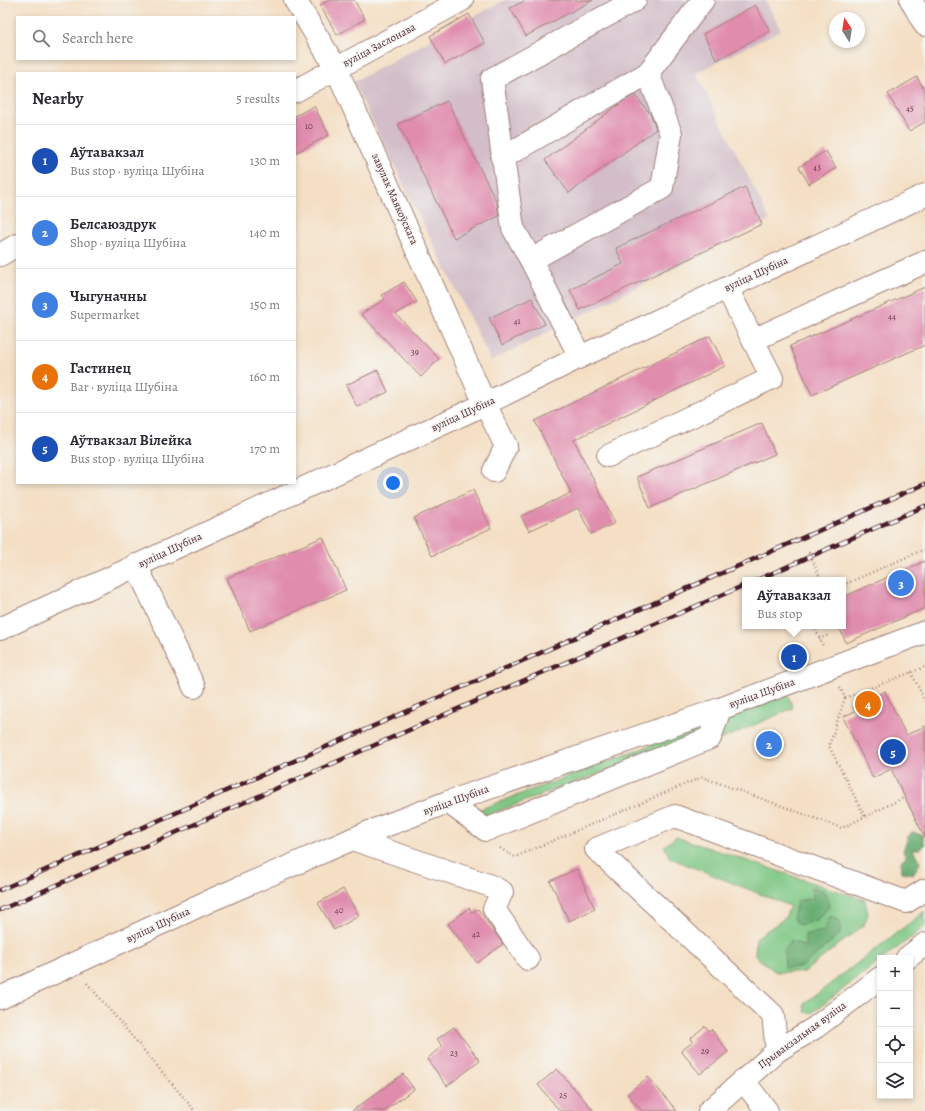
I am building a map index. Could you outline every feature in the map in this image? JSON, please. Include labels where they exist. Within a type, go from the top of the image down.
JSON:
[{"type":"street","name":"завулак Маякоўскага","points":[[295,0],[336,68],[485,404],[506,446],[494,471]]},
{"type":"street","name":"вуліца Заслонава","points":[[296,90],[462,0]]},
{"type":"street","points":[[580,357],[531,260],[513,228],[492,79],[635,0]]},
{"type":"street","points":[[502,158],[648,73],[703,0]]},
{"type":"street","points":[[911,0],[925,25]]},
{"type":"street","points":[[531,260],[662,188],[671,134],[648,73]]},
{"type":"street","name":"вуліца Шубіна","points":[[296,484],[485,404],[580,357],[925,195]]},
{"type":"street","points":[[0,255],[16,246]]},
{"type":"street","points":[[753,340],[925,262]]},
{"type":"street","points":[[608,456],[772,378],[727,288]]},
{"type":"street","name":"вуліца Шубіна","points":[[0,629],[136,565],[295,484]]},
{"type":"street","points":[[136,565],[194,687]]},
{"type":"street","name":"вуліца Шубіна","points":[[0,998],[209,901],[352,839],[448,802],[720,708],[925,632]]},
{"type":"street","points":[[448,802],[486,830],[710,738],[720,708]]},
{"type":"street","points":[[777,1050],[773,1015],[596,850],[676,816],[906,902],[925,890]]},
{"type":"street","points":[[352,839],[491,886],[502,892],[494,909],[528,959]]},
{"type":"street","points":[[911,955],[925,944]]},
{"type":"street","name":"Прывакзальная вуліца","points":[[709,1111],[777,1050],[816,1027],[877,980]]},
{"type":"street","points":[[743,1080],[767,1111]]},
{"type":"path","points":[[846,584],[925,549]]},
{"type":"path","points":[[809,552],[820,577]]},
{"type":"path","points":[[815,629],[825,652]]},
{"type":"path","points":[[820,639],[829,635]]},
{"type":"path","points":[[845,698],[925,667]]},
{"type":"path","points":[[911,672],[925,701]]},
{"type":"path","points":[[838,684],[845,698],[829,746],[865,817]]},
{"type":"path","points":[[84,981],[195,1111]]},
{"type":"shaded area","points":[[505,0],[765,0],[781,30],[696,73],[770,220],[491,361],[353,82]]},
{"type":"green space","points":[[787,693],[793,708],[720,740],[722,720]]},
{"type":"green space","points":[[692,730],[697,731],[695,738],[482,817],[479,815],[478,810]]},
{"type":"green space","points":[[912,832],[922,835],[925,845],[920,849],[912,850],[918,856],[920,863],[913,874],[902,872],[901,861],[906,858],[903,851],[908,837]]},
{"type":"green space","points":[[676,837],[865,900],[868,914],[864,925],[804,972],[776,972],[755,956],[756,938],[785,918],[790,906],[670,858],[664,846]]},
{"type":"green space","points":[[810,887],[823,890],[828,897],[829,907],[817,920],[799,925],[793,918],[797,901],[814,898]]},
{"type":"green space","points":[[925,911],[925,927],[888,955],[877,955],[877,963],[812,1013],[805,1012],[804,1004]]},
{"type":"green space","points":[[830,916],[840,921],[841,933],[802,967],[785,968],[784,951],[791,940],[805,947],[805,934],[824,931]]},
{"type":"building","points":[[330,0],[354,0],[365,19],[337,35],[320,5]]},
{"type":"building","points":[[526,0],[593,0],[526,36],[510,8]]},
{"type":"building","points":[[755,5],[770,31],[717,60],[703,34]]},
{"type":"building","points":[[469,14],[485,43],[445,64],[430,36]]},
{"type":"building","points":[[917,77],[925,91],[925,122],[909,131],[888,94]]},
{"type":"building","points":[[635,95],[651,115],[656,129],[569,193],[545,160],[622,102]]},
{"type":"building","points":[[447,101],[497,203],[499,216],[454,238],[398,124]]},
{"type":"building","points":[[314,106],[329,135],[296,152],[296,115]]},
{"type":"building","points":[[826,151],[836,168],[809,184],[799,167]]},
{"type":"building","points":[[745,187],[762,224],[580,310],[570,290],[623,264],[616,248]]},
{"type":"building","points":[[404,282],[417,302],[396,314],[439,359],[421,377],[361,314],[385,299],[382,295]]},
{"type":"building","points":[[925,287],[925,345],[812,395],[790,346]]},
{"type":"building","points":[[532,298],[545,324],[502,345],[489,318]]},
{"type":"building","points":[[710,336],[725,366],[574,440],[615,523],[591,534],[578,508],[529,531],[521,516],[571,493],[535,421]]},
{"type":"building","points":[[378,370],[388,392],[357,407],[346,385]]},
{"type":"building","points":[[762,423],[775,454],[650,508],[637,477]]},
{"type":"building","points":[[473,490],[491,528],[432,556],[414,518]]},
{"type":"building","points":[[323,537],[346,590],[250,631],[227,578]]},
{"type":"building","points":[[925,561],[925,608],[846,643],[840,629],[846,629],[846,596]]},
{"type":"building","points":[[885,691],[906,735],[925,726],[925,838],[891,769],[873,778],[843,717],[855,711],[853,707]]},
{"type":"building","points":[[577,869],[595,909],[569,921],[550,881]]},
{"type":"building","points":[[343,889],[359,916],[334,930],[318,903]]},
{"type":"building","points":[[469,908],[472,913],[478,909],[503,944],[477,963],[448,924]]},
{"type":"building","points":[[705,1026],[709,1031],[711,1029],[728,1052],[700,1074],[681,1051],[693,1042],[690,1039]]},
{"type":"building","points":[[454,1027],[480,1061],[447,1086],[427,1059],[442,1046],[437,1039]]},
{"type":"building","points":[[557,1069],[594,1111],[560,1111],[538,1085]]},
{"type":"building","points":[[403,1074],[414,1089],[384,1111],[352,1111]]},
{"type":"building","points":[[648,1077],[677,1111],[642,1111],[627,1094]]},
{"type":"railway","points":[[0,890],[925,484]]},
{"type":"railway","points":[[764,577],[925,506]]},
{"type":"railway","points":[[0,910],[393,737],[742,586]]},
{"type":"place","name":"Чыгуначны","points":[[901,583]]},
{"type":"place","name":"Аўтавакзал","points":[[794,657]]},
{"type":"place","name":"Гастинец","points":[[868,704]]},
{"type":"place","name":"Белсаюздрук","points":[[769,744]]},
{"type":"place","name":"Аўтвакзал Вілейка","points":[[893,752]]}]
